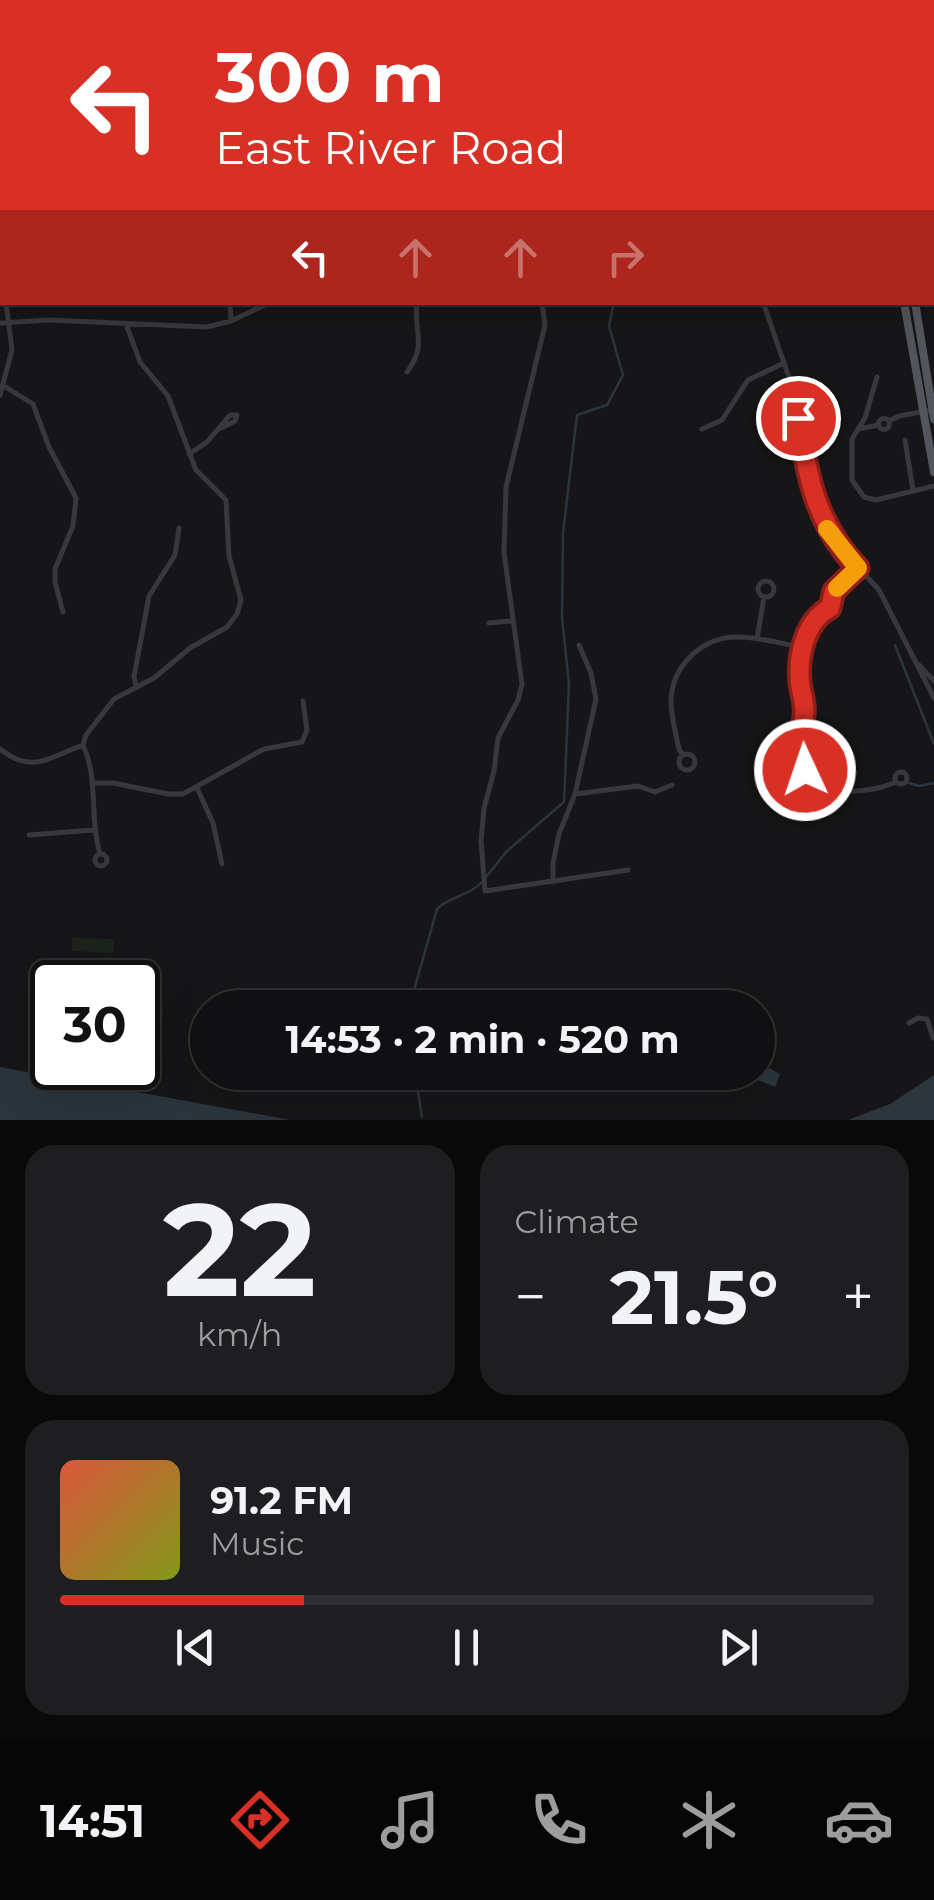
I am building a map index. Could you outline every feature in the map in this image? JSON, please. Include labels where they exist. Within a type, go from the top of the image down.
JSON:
[{"type":"main road","points":[[905,305],[930,414]]},
{"type":"main road","points":[[914,305],[934,472]]},
{"type":"street","points":[[230,305],[231,321]]},
{"type":"street","points":[[0,395],[12,350],[4,322],[48,320],[207,328],[265,305]]},
{"type":"street","points":[[407,372],[421,340],[417,305]]},
{"type":"street","points":[[542,305],[545,325],[506,487],[504,553],[522,684],[498,738],[484,808],[484,892],[628,870]]},
{"type":"street","points":[[764,305],[793,390],[816,508],[836,544],[878,590],[934,698]]},
{"type":"street","points":[[100,854],[92,830],[90,761],[83,745],[86,735],[114,698],[154,678],[190,648],[227,627],[237,614],[240,600],[229,556],[226,500],[196,470],[168,396],[140,362],[126,324]]},
{"type":"street","points":[[702,429],[722,420],[748,380],[784,363]]},
{"type":"street","points":[[876,377],[852,439],[852,480],[864,497],[884,499],[934,486]]},
{"type":"street","points":[[4,386],[35,407],[76,498],[73,526],[55,569],[54,582],[62,612]]},
{"type":"street","points":[[858,430],[879,425],[887,429],[889,421],[899,416],[930,414]]},
{"type":"street","points":[[189,454],[218,429]]},
{"type":"street","points":[[905,440],[913,490]]},
{"type":"street","points":[[136,686],[134,677],[150,596],[174,555],[179,528]]},
{"type":"street","points":[[858,568],[827,598],[818,599],[819,610],[802,648],[799,678],[805,710],[799,742],[801,761],[822,786],[858,792],[896,782]]},
{"type":"street","points":[[819,610],[830,608],[834,591]]},
{"type":"street","points":[[757,638],[764,596]]},
{"type":"street","points":[[489,623],[511,621]]},
{"type":"street","points":[[683,755],[678,749],[671,706],[676,678],[685,661],[713,641],[734,636],[802,648]]},
{"type":"street","points":[[553,882],[559,834],[576,794],[596,699],[579,645]]},
{"type":"street","points":[[918,663],[934,681]]},
{"type":"street","points":[[92,784],[113,783],[182,794],[264,749],[302,742],[307,730],[303,701]]},
{"type":"street","points":[[0,749],[15,761],[29,763],[50,760],[83,745]]},
{"type":"street","points":[[809,774],[806,791],[822,786]]},
{"type":"street","points":[[576,794],[638,786],[656,792],[672,785]]},
{"type":"street","points":[[196,788],[213,823],[222,864]]},
{"type":"street","points":[[29,835],[92,830]]},
{"type":"street","points":[[908,1023],[927,1019],[933,1038]]},
{"type":"shaded area","points":[[72,938],[114,939],[113,953],[72,951]]},
{"type":"shaded area","points":[[0,1067],[30,1072],[30,1090],[126,1090],[291,1120],[0,1120]]},
{"type":"shaded area","points":[[934,1075],[934,1120],[848,1120],[890,1104]]},
{"type":"waterway","points":[[486,877],[507,851],[564,802],[569,684],[562,617],[563,533],[577,415],[607,405],[623,375],[609,326],[613,305]]},
{"type":"waterway","points":[[895,645],[934,744]]},
{"type":"waterway","points":[[909,783],[934,783]]},
{"type":"waterway","points":[[414,990],[437,909],[481,883]]},
{"type":"waterway","points":[[418,1090],[422,1117]]},
{"type":"slow traffic","points":[[827,529],[858,568],[837,588]]},
{"type":"route","points":[[798,418],[816,508],[836,544],[858,568],[834,591],[830,608],[821,611],[811,624],[801,650],[799,678],[805,710],[799,742],[805,770]]}]
